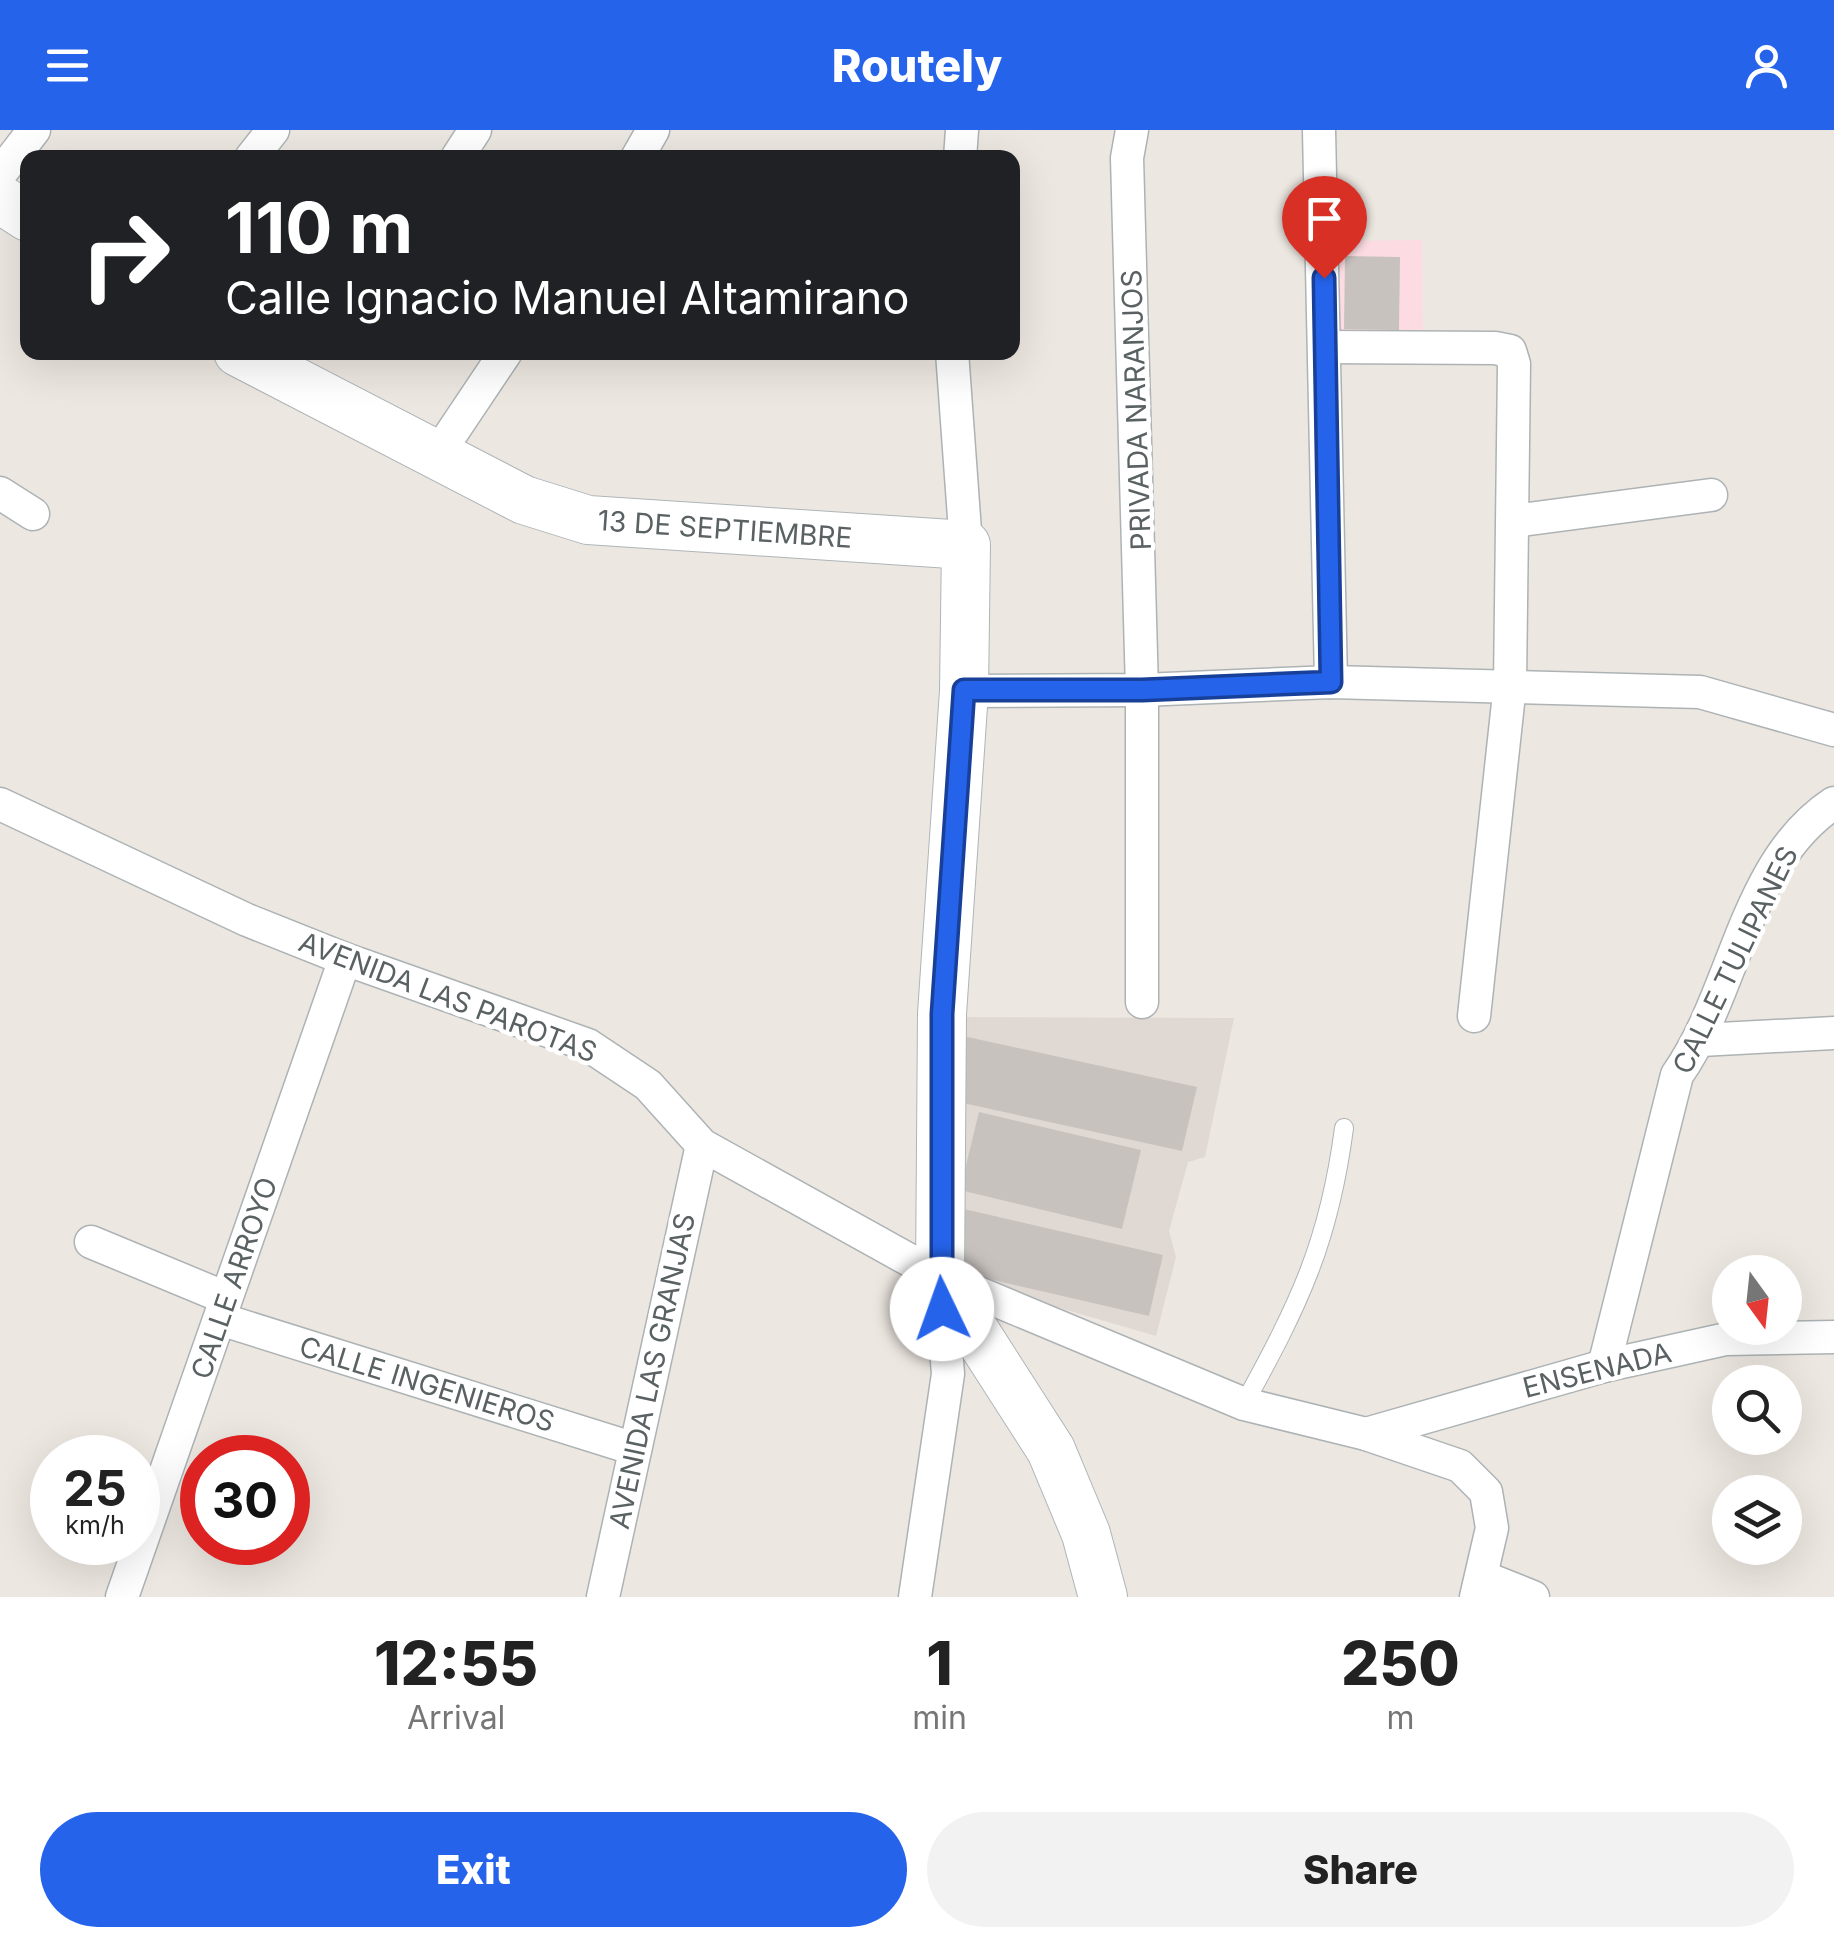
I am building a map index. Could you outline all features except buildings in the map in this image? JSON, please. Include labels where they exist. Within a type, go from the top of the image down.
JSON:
[{"type":"street","name":"PRIVADA NARANJOS","points":[[1132,130],[1127,158],[1142,690],[1142,1002]]},
{"type":"street","points":[[1319,130],[1331,682]]},
{"type":"street","points":[[7,201],[20,167]]},
{"type":"street","points":[[1325,347],[1510,352],[1514,521],[1510,685],[1474,1016]]},
{"type":"street","name":"13 DE SEPTIEMBRE","points":[[260,360],[524,500],[588,520],[966,545]]},
{"type":"street","points":[[437,454],[497,360]]},
{"type":"street","points":[[915,1597],[948,1374],[940,1277],[942,1014],[964,690],[966,545],[953,360]]},
{"type":"street","points":[[0,493],[33,514]]},
{"type":"street","points":[[1514,521],[1712,495]]},
{"type":"street","points":[[964,690],[1142,690],[1331,682],[1700,692],[1834,730]]},
{"type":"street","name":"CALLE TULIPANES","points":[[1604,1366],[1677,1075],[1702,1040],[1751,917],[1784,850],[1813,817],[1834,803]]},
{"type":"street","name":"AVENIDA LAS PAROTAS","points":[[0,804],[247,920],[338,957],[588,1045],[648,1085],[702,1145],[940,1277],[1244,1404],[1366,1434],[1460,1466],[1486,1492],[1492,1528],[1480,1587]]},
{"type":"street","name":"CALLE ARROYO","points":[[122,1597],[223,1308],[338,957]]},
{"type":"street","points":[[1702,1040],[1834,1033]]},
{"type":"street","name":"AVENIDA LAS GRANJAS","points":[[603,1597],[702,1145]]},
{"type":"street","name":"CALLE INGENIEROS","points":[[92,1242],[223,1308],[635,1448]]},
{"type":"street","points":[[940,1277],[1051,1450],[1086,1534],[1103,1597]]},
{"type":"street","name":"ENSENADA","points":[[1366,1434],[1604,1366],[1726,1339],[1834,1337]]},
{"type":"street","points":[[1480,1587],[1533,1597]]},
{"type":"lane","points":[[1244,1404],[1294,1312],[1318,1255],[1334,1198],[1344,1128]]},
{"type":"shaded area","points":[[1422,240],[1423,337],[1335,338],[1334,241]]},
{"type":"shaded area","points":[[955,1017],[1234,1018],[1205,1157],[1188,1162],[1169,1231],[1176,1257],[1156,1336],[946,1275]]},
{"type":"route","points":[[942,1309],[942,1014],[964,690],[1142,690],[1331,682],[1324,278]]}]
